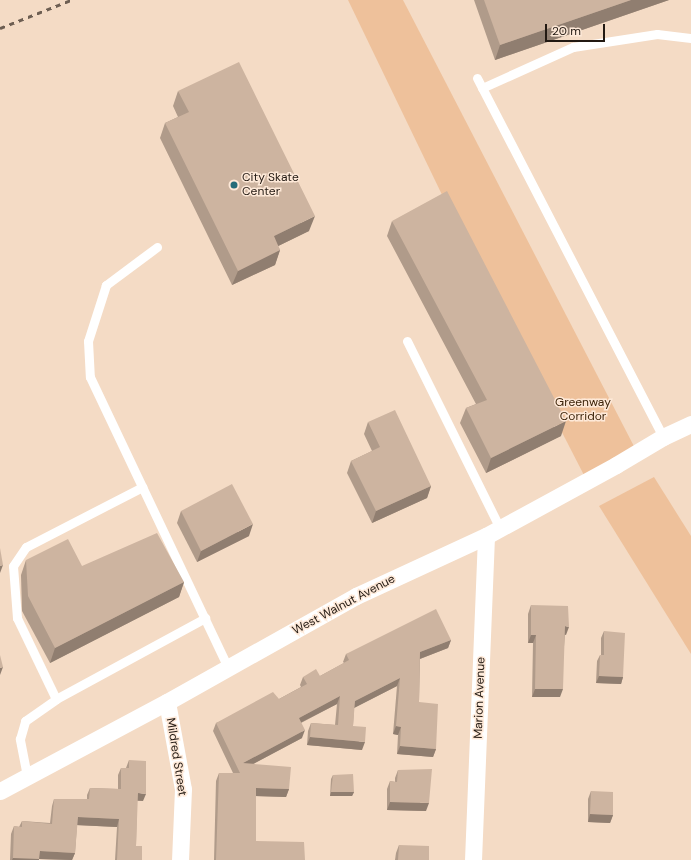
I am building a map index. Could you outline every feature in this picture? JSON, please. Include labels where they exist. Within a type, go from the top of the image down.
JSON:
[{"type":"street","name":"West Walnut Avenue","points":[[0,791],[167,702],[356,596],[493,532],[663,437],[691,424]]},
{"type":"street","name":"Marion Avenue","points":[[473,860],[493,532]]},
{"type":"street","name":"Mildred Street","points":[[167,702],[183,789],[180,860]]},
{"type":"lane","points":[[482,88],[573,47],[657,34],[691,38]]},
{"type":"lane","points":[[477,78],[663,437]]},
{"type":"lane","points":[[157,247],[106,285],[88,341],[90,377],[228,668]]},
{"type":"lane","points":[[407,341],[493,532]]},
{"type":"lane","points":[[56,699],[17,618],[13,566],[26,547],[142,487]]},
{"type":"lane","points":[[27,776],[20,739],[25,721],[56,699],[205,618]]},
{"type":"green space","name":"Greenway Corridor","points":[[348,0],[403,0],[638,454],[587,481],[473,259]]},
{"type":"green space","points":[[654,477],[691,536],[691,654],[599,506]]},
{"type":"building","points":[[484,0],[631,0],[500,45]]},
{"type":"building","name":"City Skate Center","points":[[239,62],[315,216],[274,236],[280,250],[238,271],[165,123],[189,112],[178,91]]},
{"type":"building","points":[[447,191],[566,421],[491,458],[466,408],[487,400],[392,221]]},
{"type":"building","points":[[395,410],[431,486],[376,511],[351,461],[380,447],[368,422]]},
{"type":"building","points":[[232,484],[253,524],[201,551],[181,511]]},
{"type":"building","points":[[157,533],[184,582],[55,648],[28,596],[26,560],[68,539],[82,566]]},
{"type":"building","points":[[0,548],[3,565],[0,566]]},
{"type":"building","points":[[531,605],[568,606],[569,627],[565,626],[563,689],[535,689],[536,635],[531,635]]},
{"type":"building","points":[[436,609],[451,640],[420,652],[419,702],[438,704],[436,749],[400,746],[401,727],[396,726],[400,678],[355,701],[353,726],[366,727],[365,742],[310,737],[311,723],[338,725],[340,696],[299,718],[305,730],[243,763],[291,767],[289,789],[256,788],[256,841],[304,842],[305,860],[216,860],[219,773],[240,773],[216,723],[273,692],[279,699],[307,684],[303,677],[316,669],[320,676],[349,660],[346,654]]},
{"type":"building","points":[[604,631],[625,633],[623,677],[599,676],[600,655],[604,655]]},
{"type":"building","points":[[0,655],[3,667],[0,668]]},
{"type":"building","points":[[129,760],[146,761],[146,794],[138,793],[136,846],[142,846],[142,860],[117,860],[119,819],[78,817],[75,853],[40,851],[39,859],[13,858],[14,826],[22,827],[22,821],[52,824],[54,799],[89,799],[90,788],[121,789],[121,768],[129,768]]},
{"type":"building","points":[[432,769],[429,803],[390,802],[390,781],[397,782],[398,770]]},
{"type":"building","points":[[353,774],[354,792],[331,792],[333,775]]},
{"type":"building","points":[[591,791],[613,792],[613,815],[590,814]]},
{"type":"building","points":[[399,845],[429,846],[429,860],[398,860]]},
{"type":"railway","points":[[0,28],[71,0]]},
{"type":"place","name":"City Skate Center","points":[[234,185]]}]
